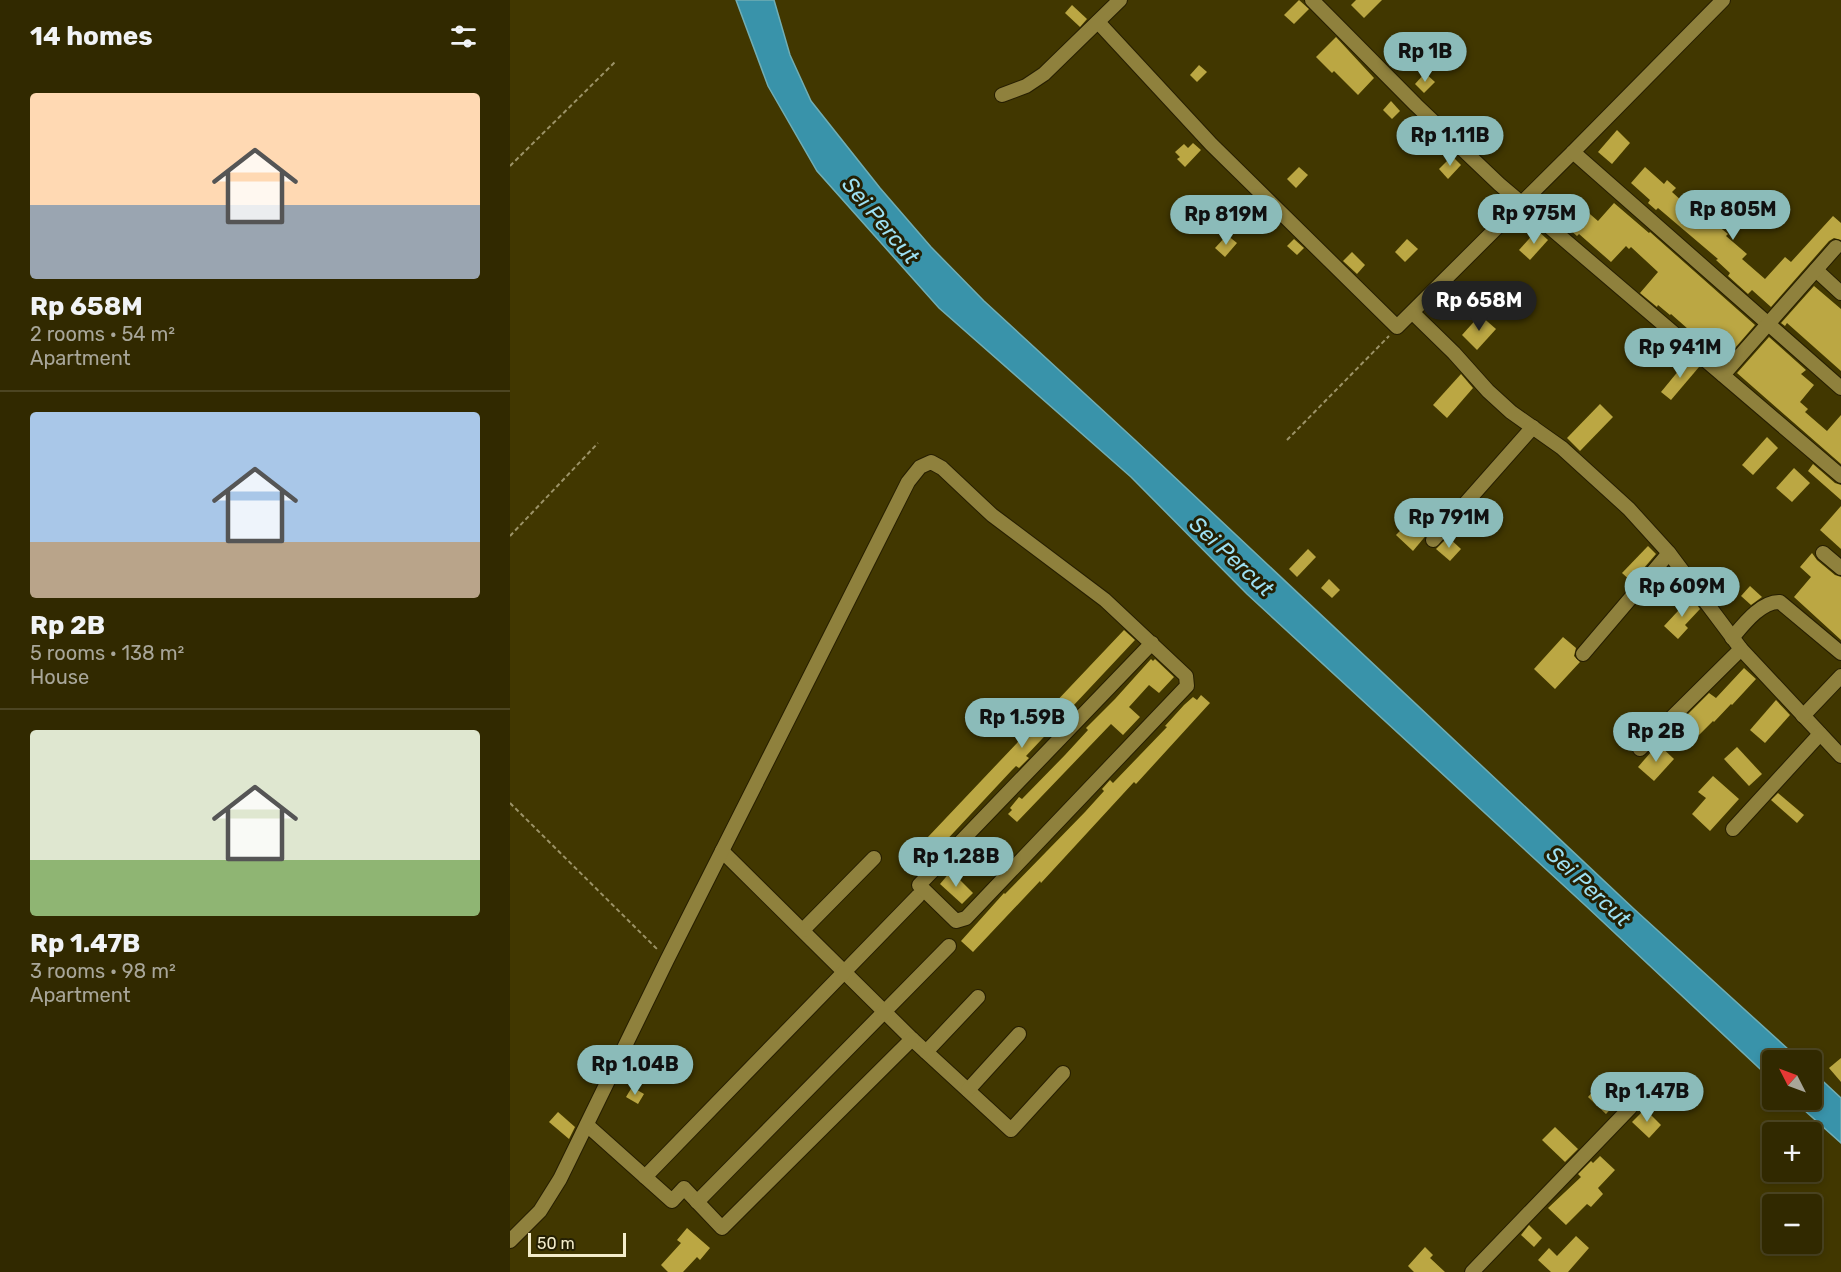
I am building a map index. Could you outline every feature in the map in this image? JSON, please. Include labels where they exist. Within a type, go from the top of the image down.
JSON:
[{"type":"street","points":[[1002,95],[1026,86],[1044,74],[1120,0]]},
{"type":"street","points":[[1312,0],[1463,151],[1841,476]]},
{"type":"street","points":[[1098,22],[1210,144],[1397,327],[1722,0]]},
{"type":"street","points":[[1573,152],[1841,388]]},
{"type":"street","points":[[1723,375],[1836,247]]},
{"type":"street","points":[[1816,270],[1841,293]]},
{"type":"street","points":[[1413,313],[1511,412],[1562,448],[1629,509],[1669,553],[1736,644],[1841,756]]},
{"type":"street","points":[[1433,540],[1533,427]]},
{"type":"street","points":[[510,1241],[547,1202],[908,482],[920,467],[931,462],[942,468],[992,515],[1105,600],[1152,643],[1186,676],[1187,686],[966,918],[956,921],[919,885],[1152,643]]},
{"type":"street","points":[[1583,654],[1669,553]]},
{"type":"street","points":[[1823,553],[1841,568]]},
{"type":"street","points":[[1640,749],[1736,644],[1753,615],[1769,603],[1780,602],[1841,653]]},
{"type":"street","points":[[1803,716],[1841,676]]},
{"type":"street","points":[[1733,829],[1820,734]]},
{"type":"street","points":[[722,851],[912,1039],[1011,1130],[1063,1073]]},
{"type":"street","points":[[803,930],[874,858]]},
{"type":"street","points":[[645,1177],[918,896]]},
{"type":"street","points":[[697,1202],[949,946]]},
{"type":"street","points":[[926,1052],[978,997]]},
{"type":"street","points":[[968,1090],[1019,1034]]},
{"type":"street","points":[[587,1125],[672,1201],[684,1188],[722,1228],[912,1039]]},
{"type":"street","points":[[1472,1272],[1630,1108]]},
{"type":"path","points":[[510,166],[616,61]]},
{"type":"path","points":[[1287,440],[1397,327]]},
{"type":"path","points":[[510,536],[598,442]]},
{"type":"path","points":[[510,803],[667,960]]},
{"type":"water","name":"Sei Percut","points":[[736,0],[774,0],[790,55],[811,101],[880,188],[931,247],[984,301],[1634,909],[1789,1050],[1762,1050],[1762,1071],[1247,594],[1131,477],[939,308],[817,171],[768,86]]},
{"type":"water","points":[[1822,1080],[1841,1098],[1841,1143],[1822,1126],[1822,1122],[1818,1122],[1804,1110],[1822,1110]]},
{"type":"building","points":[[1299,0],[1309,9],[1294,24],[1284,15]]},
{"type":"building","points":[[1356,0],[1382,0],[1364,18],[1351,5]]},
{"type":"building","points":[[1072,5],[1087,19],[1080,27],[1065,13]]},
{"type":"building","points":[[1336,37],[1374,78],[1358,95],[1316,57]]},
{"type":"building","points":[[1199,65],[1207,72],[1197,82],[1190,75]]},
{"type":"building","points":[[1425,73],[1435,82],[1424,93],[1415,84]]},
{"type":"building","points":[[1391,101],[1400,111],[1392,119],[1383,110]]},
{"type":"building","points":[[1478,116],[1488,125],[1473,140],[1464,130]]},
{"type":"building","points":[[1617,130],[1630,143],[1612,164],[1598,152]]},
{"type":"building","points":[[1193,143],[1201,150],[1185,167],[1177,159],[1180,157],[1175,152],[1184,144],[1188,148]]},
{"type":"building","points":[[1452,156],[1461,165],[1448,179],[1439,169]]},
{"type":"building","points":[[1299,167],[1308,175],[1296,188],[1287,179]]},
{"type":"building","points":[[1645,167],[1664,184],[1667,180],[1676,188],[1672,192],[1694,212],[1697,209],[1728,234],[1726,236],[1747,254],[1742,259],[1765,279],[1785,257],[1791,262],[1833,216],[1841,223],[1841,240],[1834,238],[1829,241],[1771,307],[1752,290],[1748,294],[1728,276],[1730,273],[1716,260],[1718,259],[1658,208],[1656,210],[1648,203],[1650,200],[1631,183]]},
{"type":"building","points":[[1576,202],[1598,221],[1614,203],[1755,325],[1722,363],[1703,346],[1705,344],[1671,314],[1658,305],[1657,307],[1640,293],[1658,272],[1631,247],[1629,249],[1626,246],[1611,262],[1559,220]]},
{"type":"building","points":[[1537,230],[1548,240],[1530,260],[1519,250]]},
{"type":"building","points":[[1227,235],[1237,243],[1225,257],[1215,248]]},
{"type":"building","points":[[1294,239],[1304,248],[1297,255],[1287,246]]},
{"type":"building","points":[[1407,239],[1418,249],[1405,262],[1395,252]]},
{"type":"building","points":[[1352,252],[1365,265],[1357,274],[1343,261]]},
{"type":"building","points":[[1814,286],[1841,309],[1841,371],[1787,323],[1785,326],[1781,323]]},
{"type":"building","points":[[1480,315],[1496,329],[1477,350],[1462,335]]},
{"type":"building","points":[[1769,337],[1806,370],[1801,374],[1814,385],[1800,402],[1808,409],[1805,412],[1827,431],[1841,415],[1841,464],[1737,373]]},
{"type":"building","points":[[1689,358],[1699,367],[1671,400],[1661,392]]},
{"type":"building","points":[[1461,374],[1473,388],[1447,418],[1433,405]]},
{"type":"building","points":[[1600,404],[1613,417],[1580,451],[1567,438]]},
{"type":"building","points":[[1767,437],[1778,448],[1753,475],[1742,465]]},
{"type":"building","points":[[1813,464],[1835,483],[1841,485],[1841,500],[1808,471]]},
{"type":"building","points":[[1794,468],[1810,483],[1792,502],[1776,488]]},
{"type":"building","points":[[1428,502],[1443,515],[1413,551],[1396,535]]},
{"type":"building","points":[[1841,506],[1841,549],[1820,530]]},
{"type":"building","points":[[1448,537],[1461,549],[1450,561],[1436,549]]},
{"type":"building","points":[[1648,546],[1656,554],[1632,582],[1622,573]]},
{"type":"building","points":[[1308,549],[1316,557],[1297,577],[1289,569]]},
{"type":"building","points":[[1812,553],[1835,575],[1841,577],[1841,640],[1794,597],[1811,577],[1800,567]]},
{"type":"building","points":[[1329,579],[1340,590],[1332,598],[1321,588]]},
{"type":"building","points":[[1750,586],[1762,597],[1751,605],[1741,596]]},
{"type":"building","points":[[1691,597],[1700,609],[1685,625],[1688,628],[1678,639],[1664,626]]},
{"type":"building","points":[[1124,630],[1135,640],[1026,756],[1029,758],[1019,768],[1016,766],[1012,770],[927,861],[925,859],[920,865],[910,856]]},
{"type":"building","points":[[1563,637],[1576,648],[1574,656],[1580,662],[1555,689],[1534,669]]},
{"type":"building","points":[[1151,659],[1153,661],[1155,659],[1174,677],[1159,693],[1149,685],[1129,707],[1140,717],[1123,735],[1111,724],[1017,822],[1008,814],[1019,797],[1022,799],[1065,755],[1088,730],[1086,728]]},
{"type":"building","points":[[1744,668],[1756,679],[1699,735],[1683,719],[1709,693],[1716,698]]},
{"type":"building","points":[[1201,695],[1210,703],[1041,883],[1040,881],[973,952],[961,941],[1004,893],[1085,812],[1104,791],[1102,789],[1110,780],[1113,783],[1167,727],[1165,726],[1184,705],[1193,697],[1197,700]]},
{"type":"building","points":[[1776,700],[1790,715],[1765,743],[1750,730]]},
{"type":"building","points":[[1658,744],[1674,759],[1654,781],[1638,767]]},
{"type":"building","points":[[1737,747],[1762,774],[1749,786],[1724,759]]},
{"type":"building","points":[[1713,776],[1739,799],[1710,831],[1692,814],[1706,798],[1698,792]]},
{"type":"building","points":[[1778,793],[1804,815],[1797,823],[1771,800]]},
{"type":"building","points":[[951,871],[973,893],[962,904],[940,884]]},
{"type":"building","points":[[1841,1058],[1841,1082],[1829,1068]]},
{"type":"building","points":[[1626,1079],[1632,1085],[1625,1093],[1629,1096],[1620,1106],[1616,1103],[1606,1114],[1588,1097],[1597,1087],[1608,1097]]},
{"type":"building","points":[[632,1087],[644,1094],[638,1104],[626,1097]]},
{"type":"building","points":[[1645,1109],[1661,1125],[1649,1138],[1632,1122]]},
{"type":"building","points":[[558,1112],[575,1127],[569,1139],[549,1122]]},
{"type":"building","points":[[1555,1127],[1578,1149],[1565,1162],[1542,1140]]},
{"type":"building","points":[[1600,1156],[1615,1170],[1598,1188],[1603,1194],[1591,1207],[1587,1204],[1566,1225],[1548,1208],[1581,1177],[1578,1174],[1591,1161],[1593,1163]]},
{"type":"building","points":[[1529,1225],[1542,1238],[1534,1247],[1521,1235]]},
{"type":"building","points":[[687,1228],[710,1248],[700,1260],[697,1257],[683,1272],[668,1272],[661,1265],[681,1243],[677,1240]]},
{"type":"building","points":[[1576,1236],[1589,1248],[1568,1272],[1551,1272],[1538,1260],[1549,1248],[1557,1256]]},
{"type":"building","points":[[1425,1247],[1433,1255],[1430,1258],[1445,1272],[1414,1272],[1408,1266]]}]
